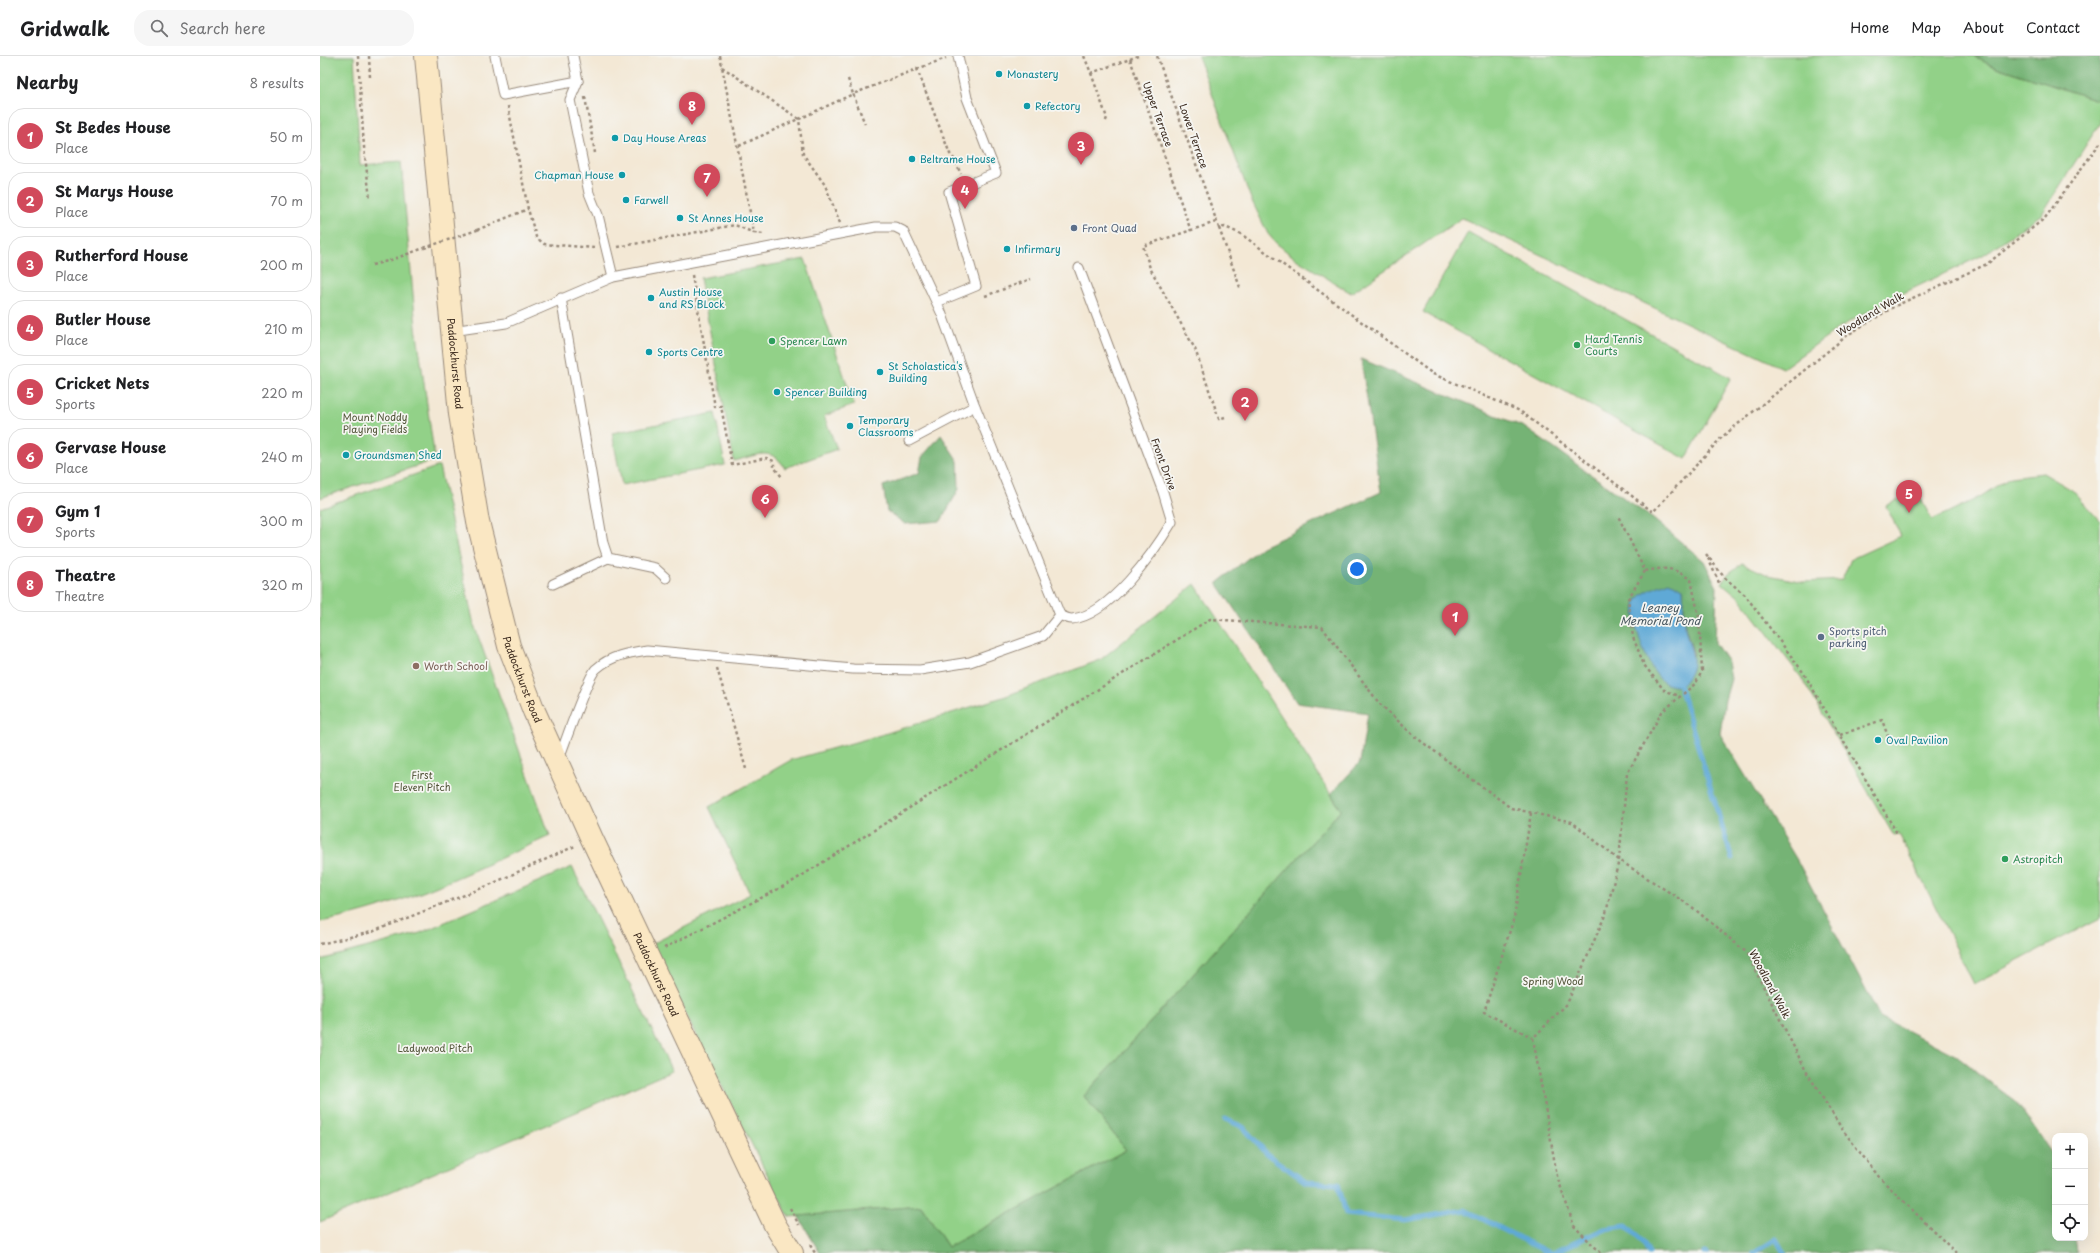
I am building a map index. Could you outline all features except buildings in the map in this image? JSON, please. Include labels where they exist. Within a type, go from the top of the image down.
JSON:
[{"type":"main road","name":"Paddockhurst Road","points":[[426,56],[460,414],[478,522],[509,646],[534,711],[592,839],[775,1225],[792,1253]]},
{"type":"lane","points":[[495,56],[503,95],[578,81]]},
{"type":"lane","points":[[573,56],[578,81],[570,100],[589,193],[609,249],[613,277]]},
{"type":"lane","points":[[937,302],[976,286],[949,192],[996,173],[967,98],[958,56]]},
{"type":"lane","points":[[452,331],[506,323],[561,298],[613,277],[876,227],[895,227],[903,231],[937,302],[975,406],[1060,615],[1043,636],[970,662],[920,670],[853,669],[646,650],[622,654],[594,670],[560,754],[556,758]]},
{"type":"lane","name":"Front Drive","points":[[1060,615],[1070,619],[1084,616],[1116,595],[1161,541],[1172,522],[1160,484],[1079,268]]},
{"type":"lane","points":[[561,298],[602,543],[608,558]]},
{"type":"lane","points":[[909,440],[975,406]]},
{"type":"lane","points":[[553,584],[608,558],[655,568],[666,578]]},
{"type":"path","points":[[358,56],[364,147],[370,199]]},
{"type":"path","points":[[369,56],[370,78]]},
{"type":"path","points":[[720,56],[739,146],[754,233]]},
{"type":"path","points":[[1084,56],[1107,118],[1105,123]]},
{"type":"path","points":[[1091,73],[1138,56]]},
{"type":"path","name":"Lower Terrace","points":[[1158,56],[1241,290]]},
{"type":"path","points":[[739,146],[853,94],[949,57]]},
{"type":"path","name":"Upper Terrace","points":[[1130,59],[1191,231]]},
{"type":"path","points":[[722,67],[799,119],[803,154],[825,185],[844,233]]},
{"type":"path","points":[[917,69],[950,154],[958,168]]},
{"type":"path","points":[[848,79],[865,124]]},
{"type":"path","points":[[507,94],[528,209],[536,238],[544,244],[609,249],[735,225],[754,233],[769,235]]},
{"type":"path","points":[[585,94],[596,156]]},
{"type":"path","name":"Woodland Walk","points":[[1219,228],[1225,227],[1241,234],[1433,374],[1520,411],[1653,512],[1722,437],[1849,334],[1895,306],[1987,264],[2046,218],[2100,142]]},
{"type":"path","points":[[372,265],[391,260],[528,209]]},
{"type":"path","points":[[1216,222],[1143,246],[1150,268],[1195,349],[1219,419],[1225,417]]},
{"type":"path","points":[[833,224],[840,223]]},
{"type":"path","points":[[690,262],[715,407],[721,406],[732,465],[766,458],[774,461],[774,467],[782,477]]},
{"type":"path","points":[[1012,287],[1032,279]]},
{"type":"path","points":[[1618,516],[1645,571]]},
{"type":"path","points":[[1720,585],[1706,554],[1724,577],[1745,595],[1803,672],[1898,835]]},
{"type":"path","points":[[1533,1038],[1567,1004],[1606,913],[1619,860],[1627,774],[1662,712],[1696,682],[1702,671],[1699,617],[1691,580],[1677,571],[1663,567],[1645,571],[1628,600],[1632,636],[1644,665],[1664,690],[1680,696]]},
{"type":"path","name":"Woodland Walk","points":[[647,956],[790,883],[1210,619],[1322,627],[1379,703],[1414,736],[1511,808],[1572,822],[1619,860],[1692,907],[1746,952],[1806,1071],[1842,1129],[1879,1177],[1956,1253]]},
{"type":"path","points":[[713,656],[746,769]]},
{"type":"path","points":[[1840,735],[1882,720],[1890,742]]},
{"type":"path","points":[[1531,813],[1514,918],[1484,1012],[1533,1038]]},
{"type":"path","points":[[320,944],[372,932],[488,886],[592,839]]},
{"type":"path","points":[[1533,1038],[1557,1176],[1574,1226],[1601,1253]]},
{"type":"green space","name":"Mount Noddy Playing Fields","points":[[320,56],[354,56],[360,165],[401,162],[416,327],[435,460],[320,498]]},
{"type":"green space","points":[[1198,56],[1974,56],[1990,65],[2100,101],[2100,123],[2042,214],[1983,255],[1889,300],[1840,327],[1783,368],[1462,218],[1351,293],[1296,259],[1276,243],[1268,234],[1251,199]]},
{"type":"green space","points":[[1974,56],[2100,56],[2100,101],[1990,65]]},
{"type":"green space","name":"Hard Tennis Courts","points":[[1468,232],[1731,378],[1686,459],[1423,312]]},
{"type":"green space","name":"Spencer Lawn","points":[[805,259],[854,405],[824,416],[837,449],[785,468],[780,461],[769,454],[756,455],[734,461],[700,278]]},
{"type":"green space","name":"Spring Wood","points":[[1361,359],[1524,427],[1652,518],[1704,561],[1717,587],[1715,643],[1728,662],[1731,679],[1725,700],[1720,734],[1797,860],[1880,1017],[1955,1055],[2016,1102],[2052,1154],[2052,1241],[2075,1241],[2077,1253],[820,1253],[798,1216],[921,1206],[948,1247],[1126,1150],[1084,1096],[1341,810],[1331,794],[1360,762],[1368,713],[1297,703],[1217,583],[1262,547],[1381,492]],"holes":[[[1683,589],[1685,627],[1694,655],[1643,644],[1636,628],[1635,605]]]},
{"type":"green space","points":[[715,413],[725,465],[622,485],[612,433]]},
{"type":"green space","points":[[941,435],[958,461],[959,489],[941,521],[905,524],[887,511],[883,486],[919,473],[922,457]]},
{"type":"green space","name":"First Eleven Pitch","points":[[439,466],[474,625],[550,836],[466,874],[409,897],[350,916],[320,922],[320,508]]},
{"type":"green space","points":[[2043,473],[2072,490],[2100,521],[2100,918],[1974,984],[1899,834],[1894,836],[1801,677],[1741,599],[1722,583],[1728,574],[1742,563],[1768,575],[1804,582],[1842,580],[1851,559],[1901,536],[1886,506],[1916,490],[1932,520],[1980,497],[2010,477]]},
{"type":"green space","points":[[1195,584],[1341,810],[1084,1096],[1126,1150],[948,1247],[921,1206],[789,1217],[650,945],[750,894],[709,807],[791,760],[884,734],[1006,696],[1100,660]]},
{"type":"green space","name":"Ladywood Pitch","points":[[572,867],[672,1071],[320,1222],[320,960],[420,933]]},
{"type":"water","name":"Leaney Memorial Pond","points":[[1670,582],[1683,589],[1685,627],[1693,658],[1691,672],[1680,687],[1665,683],[1653,670],[1642,647],[1634,613],[1635,605],[1640,596],[1660,585]]},
{"type":"waterway","points":[[1680,687],[1732,859]]},
{"type":"waterway","points":[[1225,1119],[1243,1127],[1268,1155],[1306,1182],[1338,1184],[1346,1214],[1405,1220],[1465,1210],[1549,1253]]},
{"type":"waterway","points":[[1553,1253],[1604,1229],[1626,1226],[1642,1240],[1649,1253]]},
{"type":"waterway","points":[[1754,1253],[1776,1239],[1784,1253]]},
{"type":"place","name":"Monastery","points":[[999,74]]},
{"type":"place","name":"Refectory","points":[[1027,106]]},
{"type":"place","name":"Theatre","points":[[692,125]]},
{"type":"place","name":"Day House Areas","points":[[615,138]]},
{"type":"place","name":"Beltrame House","points":[[912,159]]},
{"type":"place","name":"Rutherford House","points":[[1081,165]]},
{"type":"place","name":"Chapman House","points":[[622,175]]},
{"type":"place","name":"Gym 1","points":[[707,197]]},
{"type":"place","name":"Farwell","points":[[626,200]]},
{"type":"place","name":"Butler House","points":[[965,209]]},
{"type":"place","name":"St Annes House","points":[[680,218]]},
{"type":"place","name":"Front Quad","points":[[1074,228]]},
{"type":"place","name":"Infirmary","points":[[1007,249]]},
{"type":"place","name":"Austin House and RS BLock","points":[[651,298]]},
{"type":"place","name":"Spencer Lawn","points":[[772,341]]},
{"type":"place","name":"Hard Tennis Courts","points":[[1577,345]]},
{"type":"place","name":"Sports Centre","points":[[649,352]]},
{"type":"place","name":"St Scholastica's Building","points":[[880,372]]},
{"type":"place","name":"Spencer Building","points":[[777,392]]},
{"type":"place","name":"St Marys House","points":[[1245,421]]},
{"type":"place","name":"Temporary Classrooms","points":[[850,426]]},
{"type":"place","name":"Groundsmen Shed","points":[[346,455]]},
{"type":"place","name":"Cricket Nets","points":[[1909,513]]},
{"type":"place","name":"Gervase House","points":[[765,518]]},
{"type":"place","name":"St Bedes House","points":[[1455,636]]},
{"type":"place","name":"Sports pitch parking","points":[[1821,637]]},
{"type":"place","name":"Worth School","points":[[416,666]]},
{"type":"place","name":"Oval Pavilion","points":[[1878,740]]},
{"type":"place","name":"Astropitch","points":[[2005,859]]}]
